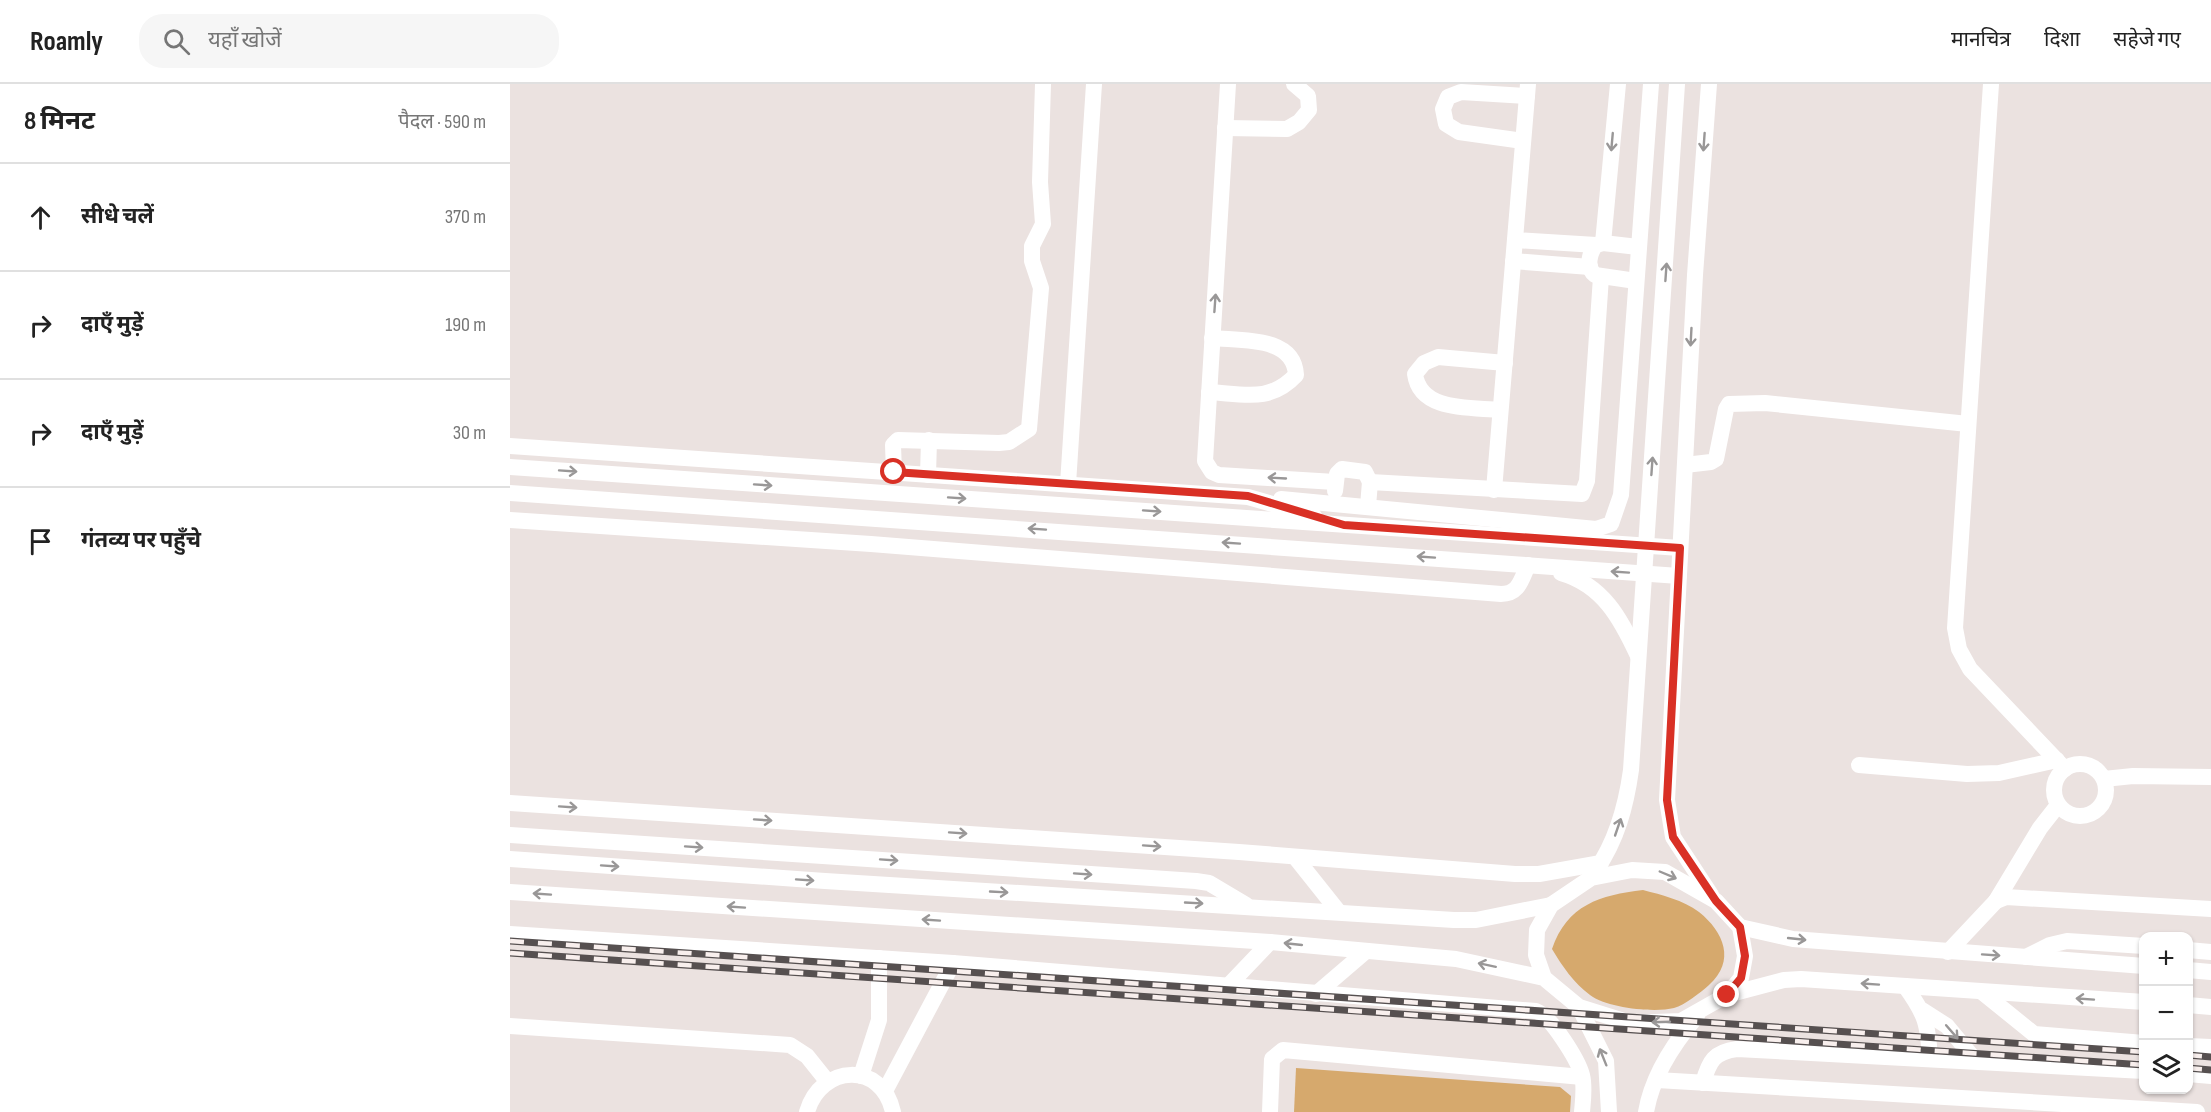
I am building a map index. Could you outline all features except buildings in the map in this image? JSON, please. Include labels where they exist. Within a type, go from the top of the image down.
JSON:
[{"type":"street","points":[[894,472],[895,442],[905,439],[1009,442],[1029,429],[1041,288],[1032,261],[1032,246],[1043,224],[1040,182],[1043,84]]},
{"type":"street","points":[[1068,484],[1094,84]]},
{"type":"street","points":[[1228,84],[1205,461],[1212,472],[1219,475],[1335,482]]},
{"type":"street","points":[[1226,128],[1287,129],[1299,122],[1309,110],[1308,96],[1293,84]]},
{"type":"street","points":[[1370,482],[1576,495],[1582,494],[1586,488],[1595,272],[1591,254],[1600,244],[1618,84]]},
{"type":"street","points":[[510,446],[1248,496],[1596,529],[1611,524],[1621,495],[1651,84]]},
{"type":"street","points":[[510,859],[825,881],[1476,920],[1551,905],[1591,878],[1610,849],[1626,801],[1632,770],[1677,84]]},
{"type":"street","points":[[1709,84],[1667,800],[1673,837],[1716,901],[1740,927],[1745,956],[1741,978],[1727,995]]},
{"type":"street","points":[[1991,84],[1955,628],[1959,649],[1970,669],[2061,764]]},
{"type":"street","points":[[1494,490],[1528,90],[1461,92],[1448,97],[1443,110],[1446,124],[1459,132],[1523,141]]},
{"type":"street","points":[[1640,224],[1669,226]]},
{"type":"street","points":[[1515,240],[1638,247]]},
{"type":"street","points":[[1513,261],[1595,272],[1636,281]]},
{"type":"street","points":[[1209,392],[1268,395],[1285,387],[1296,375],[1296,363],[1288,352],[1271,345],[1212,338]]},
{"type":"street","points":[[1500,410],[1444,405],[1427,398],[1417,386],[1415,374],[1424,363],[1438,357],[1505,363]]},
{"type":"street","points":[[1685,465],[1711,462],[1716,459],[1726,409],[1729,404],[1735,402],[1765,403],[1968,424]]},
{"type":"street","points":[[928,475],[929,440]]},
{"type":"street","points":[[510,467],[1680,548]]},
{"type":"street","points":[[1334,504],[1335,482],[1342,469],[1365,472],[1370,482],[1368,506]]},
{"type":"street","points":[[510,493],[1679,576]]},
{"type":"street","points":[[1621,495],[1650,496]]},
{"type":"street","points":[[1248,496],[1344,525]]},
{"type":"street","points":[[510,520],[917,548],[1501,594],[1510,594],[1516,590],[1533,565]]},
{"type":"street","points":[[1533,565],[1575,577],[1600,593],[1621,618],[1639,660]]},
{"type":"street","points":[[1859,765],[1967,774],[1999,773],[2061,764],[2083,764],[2091,767],[2104,779],[2106,797],[2096,811],[2079,816],[2071,815],[2058,805],[2054,789],[2061,764]]},
{"type":"street","points":[[2104,779],[2133,776],[2211,777]]},
{"type":"street","points":[[510,803],[1515,874],[1539,874],[1601,862]]},
{"type":"street","points":[[1948,952],[1996,901],[2040,828],[2058,805]]},
{"type":"street","points":[[510,835],[1196,881],[1209,883],[1248,906]]},
{"type":"street","points":[[1295,857],[1338,911]]},
{"type":"street","points":[[1591,878],[1648,869],[1665,872],[1716,901]]},
{"type":"street","points":[[510,892],[1270,942],[1456,959],[1544,978],[1579,1007],[1630,1023],[1681,1021],[1727,995],[1784,980],[1801,979],[2139,1002]]},
{"type":"street","points":[[1996,901],[2012,897],[2211,909]]},
{"type":"street","points":[[1544,978],[1536,955],[1537,930],[1551,905]]},
{"type":"street","points":[[1740,927],[1793,939],[2139,966]]},
{"type":"street","points":[[510,934],[953,963],[1539,1012],[1575,1058],[1582,1077],[1582,1112]]},
{"type":"street","points":[[2025,957],[2067,940],[2139,946]]},
{"type":"street","points":[[1227,986],[1270,942]]},
{"type":"street","points":[[2193,950],[2211,952]]},
{"type":"street","points":[[1316,994],[1365,952]]},
{"type":"street","points":[[861,1076],[879,1020],[879,958]]},
{"type":"street","points":[[885,1091],[953,963]]},
{"type":"street","points":[[2193,970],[2211,972]]},
{"type":"street","points":[[1905,986],[1922,1010],[1928,1027],[1930,1059]]},
{"type":"street","points":[[1982,992],[2034,1034],[2139,1043]]},
{"type":"street","points":[[2193,1005],[2211,1007]]},
{"type":"street","points":[[1579,1007],[1606,1062],[1609,1112]]},
{"type":"street","points":[[1646,1112],[1657,1080],[1678,1039],[1704,1008]]},
{"type":"street","points":[[1922,1010],[1947,1026],[1976,1061]]},
{"type":"street","points":[[510,1026],[790,1046],[807,1056],[827,1082]]},
{"type":"street","points":[[2193,1046],[2211,1047]]},
{"type":"street","points":[[1703,1083],[1708,1063],[1715,1055],[1737,1049],[2139,1071]]},
{"type":"street","points":[[1270,1112],[1272,1059],[1282,1050],[1582,1077]]},
{"type":"street","points":[[807,1112],[811,1098],[827,1082],[846,1074],[861,1076],[874,1082],[885,1091],[893,1112]]},
{"type":"street","points":[[2193,1074],[2211,1076]]},
{"type":"street","points":[[1657,1080],[2197,1112]]},
{"type":"shaded area","points":[[1643,890],[1679,901],[1699,912],[1715,928],[1723,947],[1724,957],[1717,976],[1697,995],[1674,1008],[1655,1010],[1631,1008],[1598,999],[1590,995],[1574,980],[1552,949],[1558,934],[1576,912],[1599,899]]},
{"type":"shaded area","points":[[1296,1068],[1560,1087],[1571,1096],[1570,1112],[1294,1112]]},
{"type":"railway","points":[[510,941],[2139,1052]]},
{"type":"railway","points":[[510,953],[2139,1065]]},
{"type":"railway","points":[[2193,1055],[2211,1057]]},
{"type":"railway","points":[[2193,1068],[2211,1070]]},
{"type":"route","points":[[894,472],[1248,496],[1344,525],[1680,548],[1667,800],[1673,837],[1692,869],[1716,901],[1740,927],[1745,956],[1741,978],[1727,995]]}]
